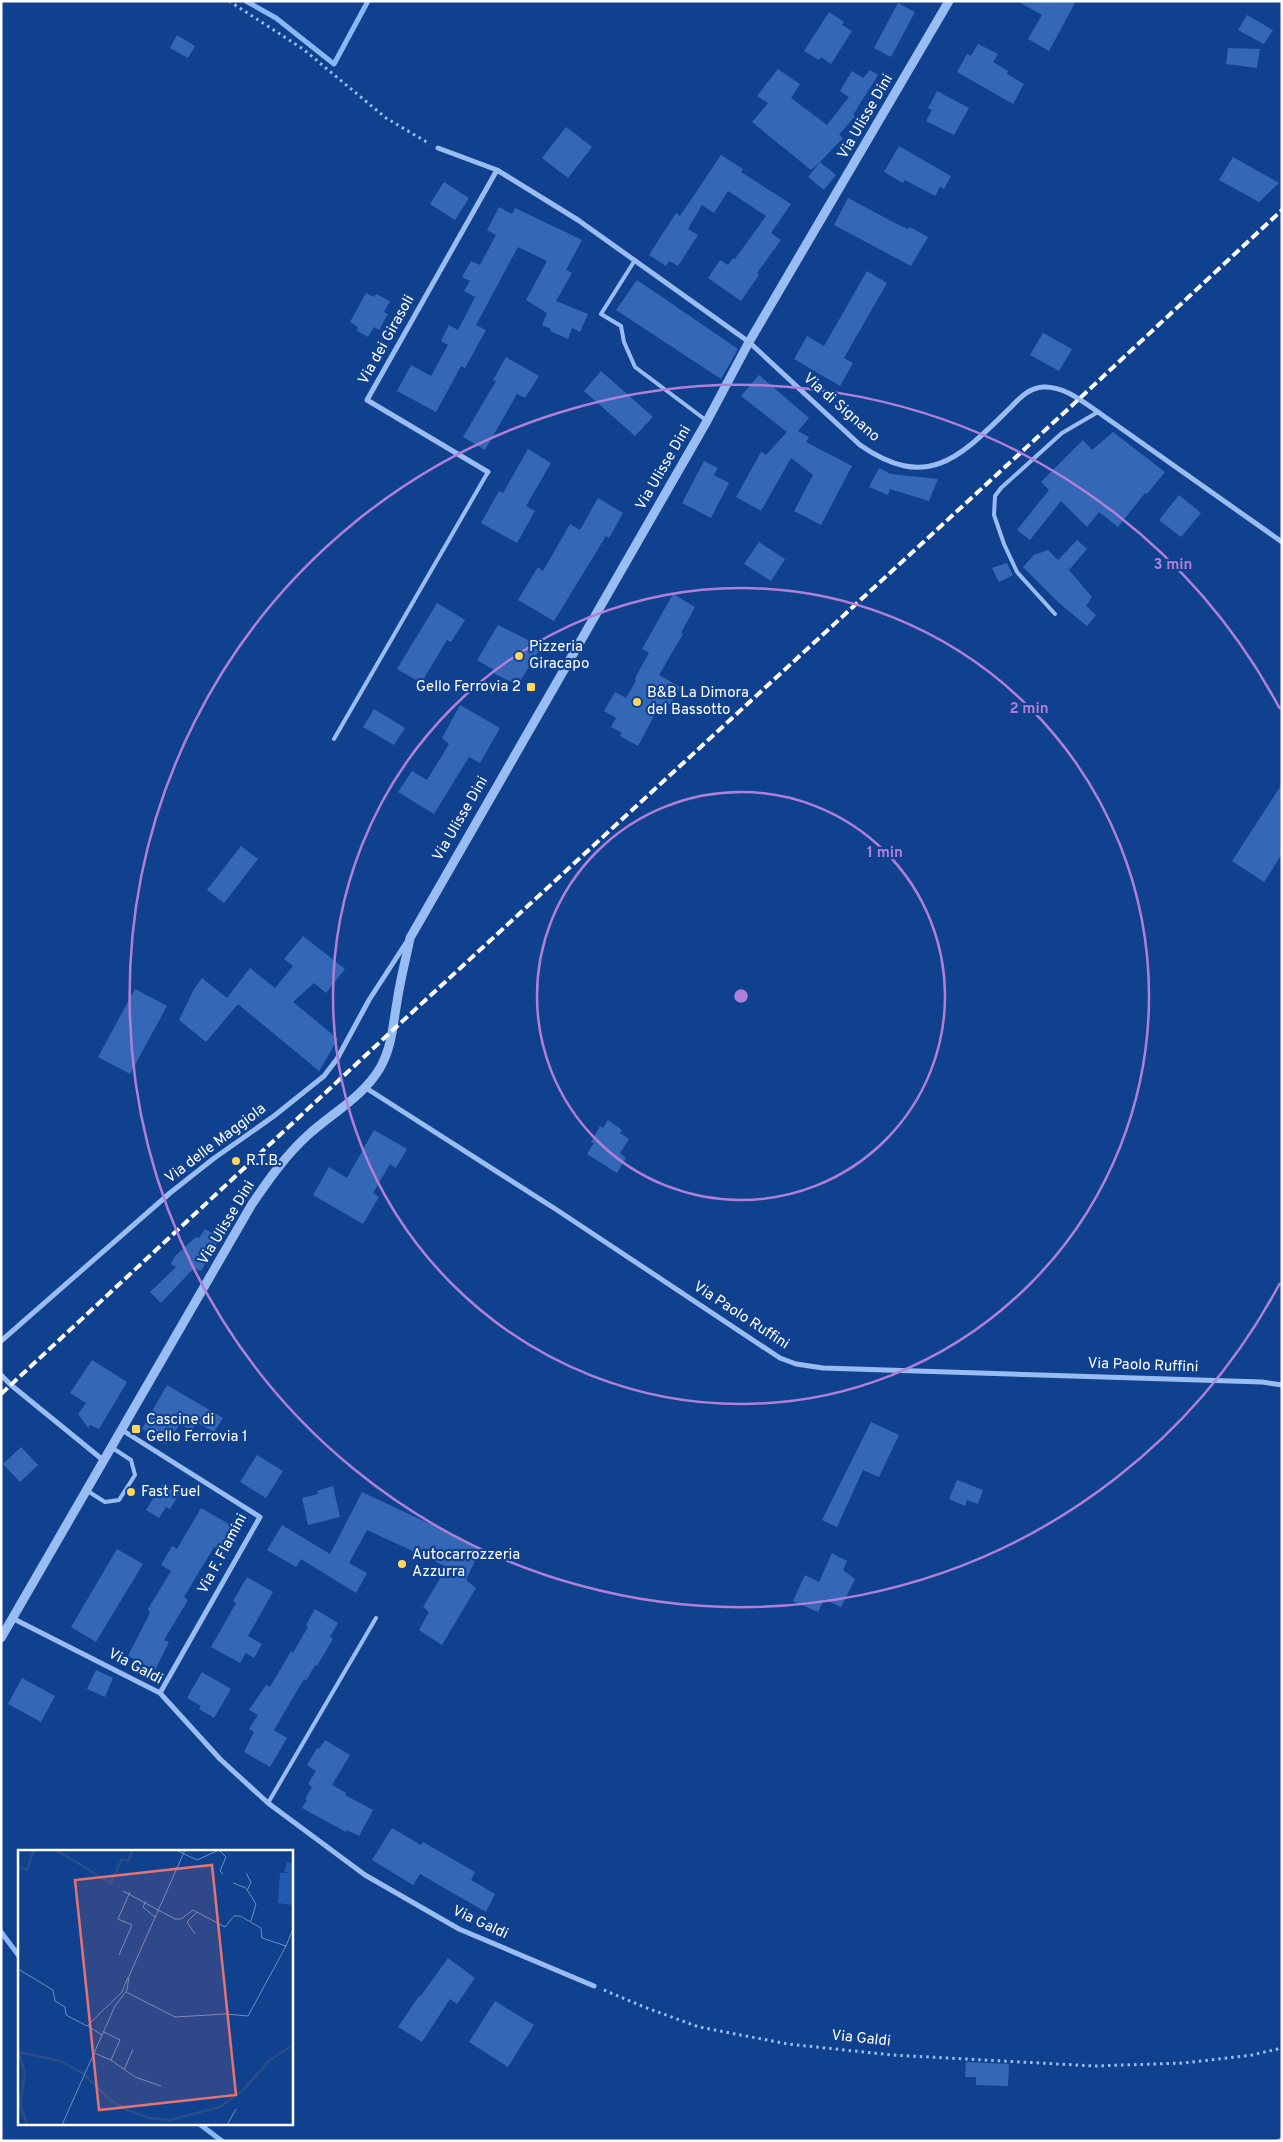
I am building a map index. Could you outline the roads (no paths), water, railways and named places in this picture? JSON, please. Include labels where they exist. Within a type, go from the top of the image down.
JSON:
[{"type":"street","name":"Via Ulisse Dini","points":[[1,1638],[252,1204],[287,1156],[308,1135],[366,1088],[380,1068],[389,1048],[410,938],[707,421],[749,342],[949,1]]},
{"type":"street","name":"Via di Signano","points":[[438,148],[497,170],[578,220],[635,260],[749,342],[860,445],[872,453],[904,465],[934,466],[970,447],[1026,392],[1034,388],[1044,387],[1058,389],[1098,412],[1282,542]]},
{"type":"street","name":"Via dei Girasoli","points":[[488,472],[367,400],[497,170]]},
{"type":"street","name":"Via delle Maggiola","points":[[1,1341],[170,1193],[213,1159],[295,1100],[324,1076],[337,1059],[369,1000],[410,938]]},
{"type":"street","name":"Via Paolo Ruffini","points":[[366,1088],[557,1210],[780,1358],[789,1362],[824,1368],[1252,1382],[1282,1385]]},
{"type":"street","points":[[1,1375],[103,1460]]},
{"type":"street","name":"Via F. Flamini","points":[[122,1430],[260,1517],[160,1693]]},
{"type":"street","name":"Via Galdi","points":[[12,1618],[160,1693],[220,1759],[268,1803],[365,1875],[459,1929],[594,1986]]},
{"type":"lane","points":[[635,260],[601,314],[621,326],[624,342],[635,367],[707,421]]},
{"type":"lane","points":[[1055,614],[1017,572],[994,515],[995,496],[1000,488],[1062,433],[1098,412]]},
{"type":"lane","points":[[334,739],[488,472]]},
{"type":"lane","points":[[86,1490],[105,1502],[119,1500],[135,1475],[131,1460],[111,1447]]},
{"type":"lane","points":[[268,1803],[376,1618]]},
{"type":"waterway","points":[[246,1],[276,18],[334,64],[368,1]]},
{"type":"waterway","points":[[1,1932],[18,1955]]},
{"type":"waterway","points":[[199,2124],[222,2141]]},
{"type":"railway","points":[[1,1394],[1282,210]]},
{"type":"place","name":"Pizzeria Giracapo","points":[[519,656]]},
{"type":"place","name":"Gello Ferrovia 2","points":[[531,687]]},
{"type":"place","name":"B&B La Dimora del Bassotto","points":[[637,702]]},
{"type":"place","name":"R.T.B.","points":[[236,1161]]},
{"type":"place","name":"Cascine di Gello Ferrovia 1","points":[[136,1429]]},
{"type":"place","name":"Fast Fuel","points":[[131,1492]]},
{"type":"place","name":"Autocarrozzeria Azzurra","points":[[402,1564]]}]
